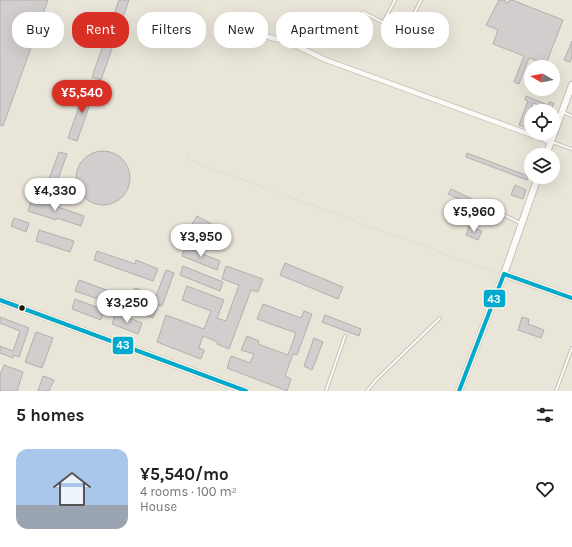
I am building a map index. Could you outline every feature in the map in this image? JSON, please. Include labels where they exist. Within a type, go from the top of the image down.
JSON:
[{"type":"street","points":[[268,37],[288,42],[326,60],[551,142]]},
{"type":"street","points":[[549,148],[572,85]]},
{"type":"street","points":[[459,391],[504,274],[535,184]]},
{"type":"street","points":[[504,274],[572,298]]},
{"type":"street","points":[[2,302],[246,391]]},
{"type":"lane","points":[[388,12],[394,0]]},
{"type":"lane","points":[[415,12],[421,0]]},
{"type":"lane","points":[[562,112],[572,116]]},
{"type":"lane","points":[[551,142],[572,149]]},
{"type":"lane","points":[[498,212],[521,224]]},
{"type":"lane","points":[[367,391],[376,380],[440,318]]},
{"type":"lane","points":[[326,391],[345,336]]},
{"type":"lane","points":[[556,391],[572,348]]},
{"type":"path","points":[[187,159],[496,274],[504,274]]},
{"type":"building","points":[[0,0],[48,0],[44,12],[12,12],[12,48],[31,48],[3,126],[0,125]]},
{"type":"building","points":[[119,0],[129,0],[125,12],[115,12]]},
{"type":"building","points":[[499,0],[504,0],[508,3],[512,0],[563,20],[548,60],[535,60],[529,58],[528,60],[524,60],[524,71],[519,84],[514,82],[524,56],[493,44],[498,30],[486,25]]},
{"type":"building","points":[[572,41],[572,56],[570,62],[564,60]]},
{"type":"building","points":[[102,48],[112,48],[101,80],[92,77]]},
{"type":"building","points":[[86,87],[95,90],[77,141],[68,138]]},
{"type":"building","points":[[526,96],[546,104],[527,104],[528,101],[525,100]]},
{"type":"building","points":[[524,112],[524,127],[519,125]]},
{"type":"building","points":[[98,151],[108,151],[118,155],[126,163],[130,173],[130,183],[126,193],[118,201],[108,205],[98,205],[88,201],[80,193],[76,183],[76,173],[80,163],[88,155]]},
{"type":"building","points":[[59,152],[67,154],[57,182],[49,179]]},
{"type":"building","points":[[467,153],[524,174],[524,179],[466,157]]},
{"type":"building","points":[[515,185],[526,190],[523,199],[511,195]]},
{"type":"building","points":[[451,189],[474,200],[471,205],[448,194]]},
{"type":"building","points":[[32,198],[84,216],[81,226],[28,211]]},
{"type":"building","points":[[197,216],[230,234],[225,245],[191,226]]},
{"type":"building","points":[[14,218],[29,223],[26,232],[11,226]]},
{"type":"building","points":[[469,226],[482,231],[478,240],[466,235]]},
{"type":"building","points":[[39,230],[74,241],[70,252],[36,241]]},
{"type":"building","points":[[185,247],[220,261],[217,270],[182,256]]},
{"type":"building","points":[[97,251],[135,264],[136,260],[158,269],[153,281],[94,260]]},
{"type":"building","points":[[285,263],[343,287],[338,299],[280,275]]},
{"type":"building","points":[[183,266],[223,282],[220,291],[180,275]]},
{"type":"building","points":[[226,266],[263,279],[258,292],[251,290],[229,349],[217,344],[218,342],[203,336],[199,348],[204,350],[201,359],[157,342],[166,315],[204,329],[211,311],[182,300],[187,286],[224,300],[217,318],[226,321],[239,285],[222,279]]},
{"type":"building","points":[[166,270],[174,273],[162,306],[158,305],[153,318],[75,291],[79,280],[131,299],[135,288],[156,296]]},
{"type":"building","points":[[75,299],[104,310],[101,320],[72,309]]},
{"type":"building","points":[[263,304],[301,318],[304,311],[312,314],[297,355],[293,354],[285,376],[291,379],[287,391],[227,368],[231,356],[250,363],[254,354],[241,350],[247,336],[259,341],[258,344],[288,355],[296,333],[257,319]]},
{"type":"building","points":[[116,313],[142,323],[138,334],[112,324]]},
{"type":"building","points":[[325,315],[361,329],[359,336],[322,322]]},
{"type":"building","points":[[0,317],[29,328],[19,357],[14,355],[13,358],[0,353],[0,346],[13,351],[20,331],[0,323]]},
{"type":"building","points":[[522,317],[529,319],[528,324],[544,330],[541,338],[518,330]]},
{"type":"building","points":[[36,332],[53,338],[42,368],[25,362]]},
{"type":"building","points":[[314,338],[323,342],[312,370],[304,366]]},
{"type":"building","points":[[4,365],[23,372],[17,391],[0,391],[0,375]]},
{"type":"building","points":[[43,376],[54,380],[49,391],[38,391]]},
{"type":"transit line","name":"43","points":[[459,391],[504,274],[572,298]]},
{"type":"transit line","name":"43","points":[[0,300],[246,391]]}]
